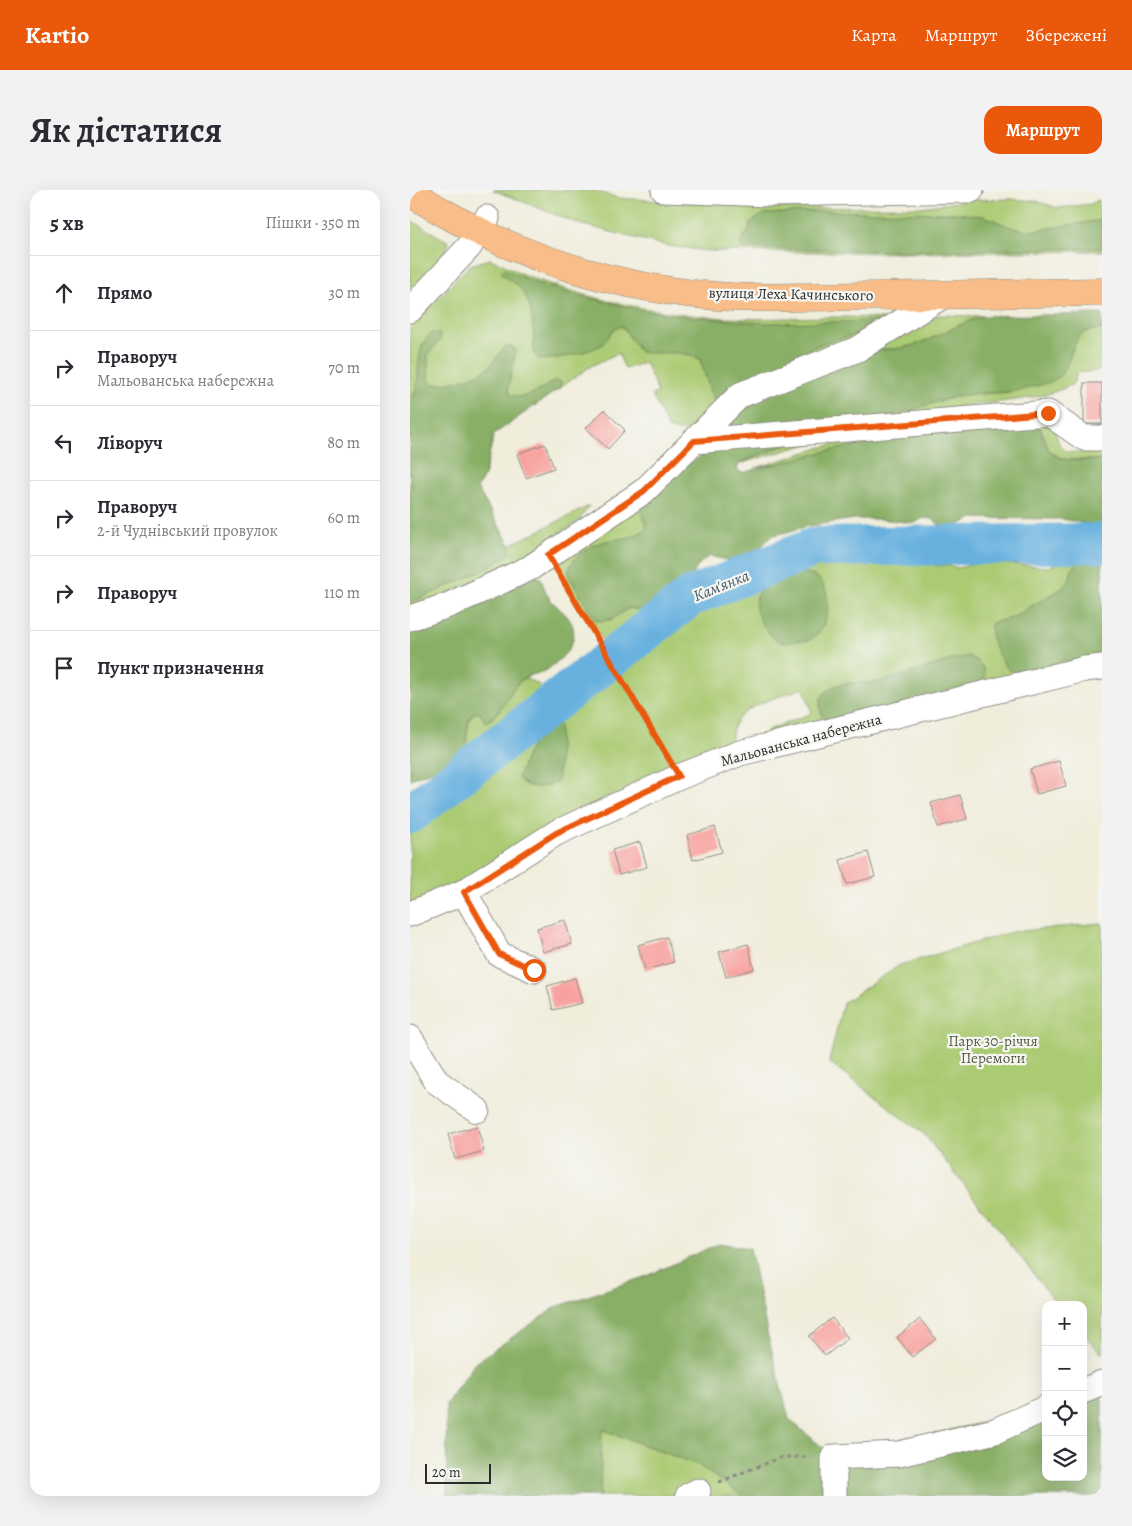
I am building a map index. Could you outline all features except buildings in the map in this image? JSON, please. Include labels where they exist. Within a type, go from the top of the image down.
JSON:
[{"type":"main road","name":"вулиця Леха Качинського","points":[[436,190],[483,225],[524,251],[566,265],[652,287],[730,297],[1102,292]]},
{"type":"main road","name":"вулиця Леха Качинського","points":[[410,192],[483,225],[620,262],[656,270],[728,280],[1102,275]]},
{"type":"street","points":[[664,190],[770,194],[971,190]]},
{"type":"street","points":[[410,310],[450,269],[483,225]]},
{"type":"street","points":[[410,618],[449,605],[530,568],[644,491],[740,395],[858,349],[944,295]]},
{"type":"street","points":[[694,441],[1048,413],[1084,438],[1102,438]]},
{"type":"street","name":"Мальованська набережна","points":[[410,914],[464,892],[556,833],[679,776],[740,753],[1085,669],[1102,668]]},
{"type":"street","points":[[464,892],[499,954],[534,970]]},
{"type":"street","points":[[410,1038],[437,1082],[477,1110]]},
{"type":"street","points":[[1087,1389],[1102,1383]]},
{"type":"street","points":[[834,1496],[834,1458],[899,1454],[995,1431],[1042,1410]]},
{"type":"path","points":[[548,555],[679,776]]},
{"type":"path","points":[[693,1494],[782,1457],[834,1458]]},
{"type":"green space","points":[[493,190],[592,190],[618,198],[772,208],[922,207],[969,200],[1011,199],[1036,201],[1058,208],[1091,204],[1102,198],[1102,251],[905,253],[708,251],[668,246],[579,224]]},
{"type":"green space","points":[[815,211],[955,213],[984,216],[1013,228],[1029,231],[1102,220],[1102,248],[905,251],[741,248],[741,239],[749,231],[750,223],[764,214]]},
{"type":"green space","points":[[410,220],[449,242],[442,260],[410,289]]},
{"type":"green space","points":[[490,259],[529,277],[558,287],[605,300],[653,310],[725,318],[850,317],[892,320],[854,340],[825,348],[801,359],[692,430],[678,431],[668,428],[652,395],[658,392],[645,362],[625,369],[618,353],[591,366],[494,434],[484,476],[477,488],[510,545],[589,506],[578,522],[517,562],[410,610],[410,328],[470,265]]},
{"type":"green space","points":[[504,269],[536,283],[573,294],[640,310],[690,317],[767,323],[879,321],[875,330],[826,342],[800,353],[718,405],[713,400],[700,359],[678,353],[640,352],[622,326],[615,328],[605,342],[597,347],[562,357],[539,359],[534,354],[532,318],[528,301],[518,286],[502,274],[501,271]]},
{"type":"green space","points":[[1102,314],[1102,329],[1089,330],[1081,335],[1075,343],[1063,371],[1056,379],[1045,384],[1013,391],[963,395],[815,435],[758,455],[739,464],[737,470],[742,473],[823,452],[937,429],[1035,421],[1040,428],[1047,447],[1053,454],[1073,460],[1102,460],[1102,526],[1061,519],[973,518],[946,531],[933,519],[923,518],[915,523],[879,519],[854,519],[809,526],[771,536],[760,548],[730,561],[710,556],[702,561],[680,590],[654,607],[645,611],[629,608],[605,621],[595,620],[569,576],[569,570],[574,560],[589,548],[605,541],[634,536],[645,530],[646,526],[641,509],[647,499],[662,481],[706,453],[710,440],[738,408],[865,347],[883,349],[913,345],[983,316]]},
{"type":"green space","points":[[938,315],[983,316],[913,345],[883,349],[865,347],[909,335]]},
{"type":"green space","points":[[1102,329],[1102,370],[1077,373],[1073,384],[1060,390],[1032,397],[961,407],[877,425],[739,464],[799,439],[963,395],[1011,392],[1072,350],[1077,337],[1084,332]]},
{"type":"green space","points":[[432,333],[440,334],[440,340],[428,355],[428,379],[434,384],[456,381],[481,372],[492,364],[500,352],[507,346],[514,347],[516,352],[508,388],[510,395],[529,395],[556,380],[561,382],[560,388],[494,434],[484,476],[477,488],[510,546],[510,553],[490,567],[410,603],[410,401],[417,386],[421,348],[425,340]]},
{"type":"green space","points":[[1052,417],[1058,442],[1064,450],[1068,452],[1102,453],[1102,460],[1062,459],[1049,450],[1041,428],[882,442],[755,468],[823,447],[914,426]]},
{"type":"green space","points":[[662,481],[644,519],[647,526],[645,530],[626,540],[614,540],[568,569],[569,576],[596,620],[611,620],[629,608],[645,611],[654,607],[645,618],[606,646],[556,565]]},
{"type":"green space","points":[[1081,552],[1102,556],[1102,661],[1014,681],[1003,674],[1000,676],[999,681],[765,734],[768,730],[812,713],[804,688],[767,701],[743,714],[736,722],[732,733],[734,747],[506,857],[410,908],[410,827],[433,811],[465,778],[490,764],[502,754],[514,733],[536,717],[540,710],[559,699],[587,677],[590,667],[595,663],[625,658],[637,653],[668,625],[711,598],[749,579],[783,567],[793,560],[832,553],[861,560],[876,561],[902,556],[919,558],[937,566],[947,565],[958,568],[979,563],[1048,567],[1067,555]]},
{"type":"green space","points":[[1085,557],[1102,559],[1102,657],[1063,661],[1023,671],[1010,671],[993,642],[991,635],[992,623],[1013,617],[1064,587],[1070,578],[1072,568]]},
{"type":"green space","points":[[805,573],[818,578],[824,585],[828,602],[825,620],[822,628],[809,640],[780,642],[770,634],[757,613],[756,602],[758,593],[772,581],[794,574]]},
{"type":"green space","points":[[536,576],[541,578],[552,602],[567,616],[572,624],[574,631],[571,646],[548,669],[523,679],[513,689],[502,707],[492,718],[485,722],[480,713],[473,713],[469,721],[465,751],[462,755],[432,771],[410,779],[410,629]]},
{"type":"green space","points":[[968,656],[977,661],[984,670],[984,684],[827,724],[822,715],[820,705],[822,696],[831,688],[847,683],[870,683],[888,680]]},
{"type":"green space","points":[[524,678],[540,685],[540,689],[509,713],[491,738],[463,754],[470,717],[477,712],[490,720]]},
{"type":"green space","points":[[547,719],[554,719],[559,726],[557,782],[542,787],[531,787],[518,778],[527,754]]},
{"type":"green space","name":"Парк 30-річчя Перемоги","points":[[1102,923],[1102,1354],[1087,1338],[1087,1301],[1055,1301],[924,1134],[829,1062],[843,1003],[900,965],[1012,932]]},
{"type":"green space","points":[[720,1243],[750,1248],[767,1332],[789,1419],[834,1457],[1042,1409],[1042,1481],[1087,1481],[1087,1389],[1102,1383],[1102,1496],[743,1496],[698,1465],[602,1429],[600,1496],[447,1496],[446,1404],[475,1363],[556,1307],[647,1276]]},
{"type":"green space","points":[[601,1429],[698,1465],[743,1496],[600,1496]]},
{"type":"waterway","name":"Кам'янка","points":[[410,814],[690,597],[815,547],[1102,543]]},
{"type":"route","points":[[534,970],[499,954],[464,892],[556,833],[679,776],[548,555],[644,491],[694,441],[1048,413]]}]
